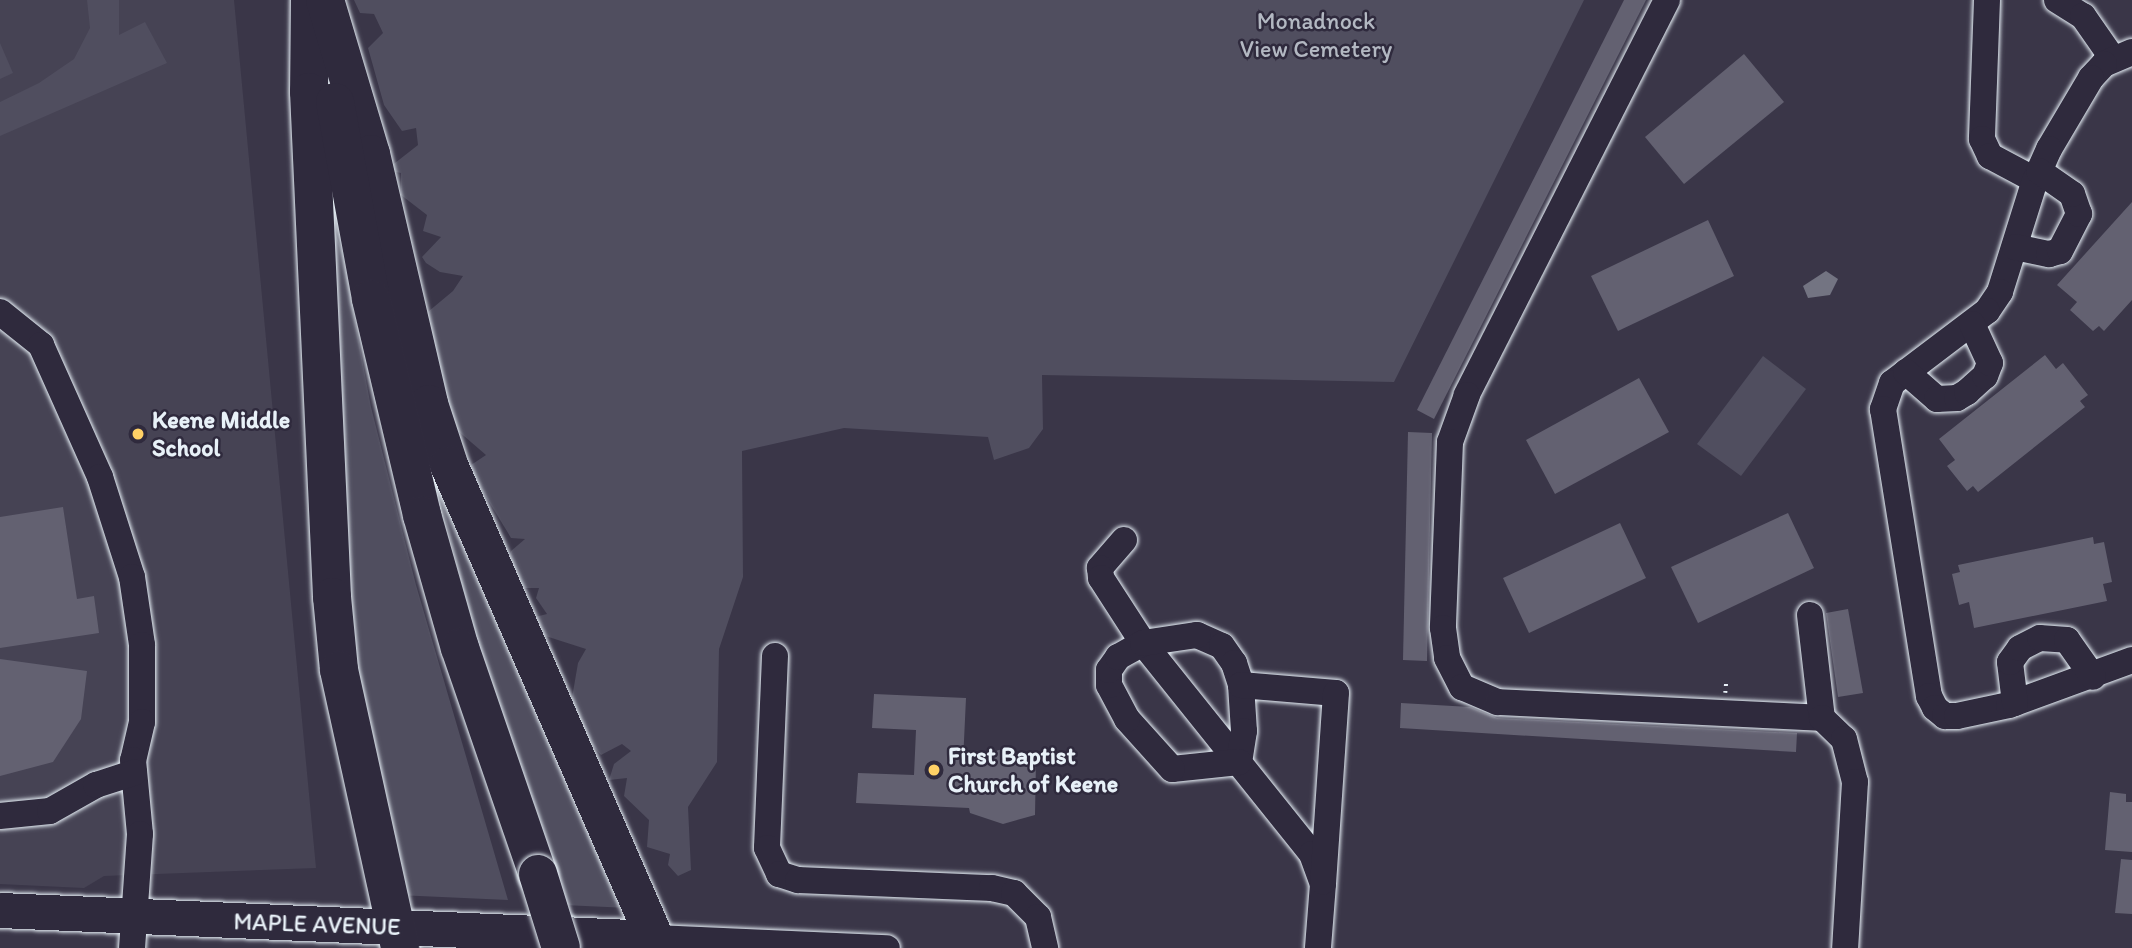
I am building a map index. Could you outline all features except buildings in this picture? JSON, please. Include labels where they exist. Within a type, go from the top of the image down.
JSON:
[{"type":"highway","points":[[310,0],[309,92],[331,597],[339,670],[397,937]]},
{"type":"highway","points":[[318,0],[371,299],[422,515],[460,648],[561,948]]},
{"type":"highway","points":[[325,0],[371,154],[429,404],[449,465],[657,943]]},
{"type":"main road","name":"MAPLE AVENUE","points":[[0,910],[134,932],[657,943]]},
{"type":"street","points":[[1667,0],[1467,395],[1450,442],[1443,628],[1447,658],[1462,687],[1498,702],[1822,718]]},
{"type":"street","points":[[1987,0],[1982,139],[1990,156],[2037,175],[2073,194],[2079,214],[2060,251],[2049,254],[2015,247]]},
{"type":"street","points":[[2057,0],[2084,16],[2122,55],[2091,78],[2037,175],[2000,292],[1972,324],[1906,372],[1885,394],[1883,409],[1928,696],[1945,716],[2015,703],[2093,677],[2132,660]]},
{"type":"street","points":[[0,312],[41,345],[100,477],[132,577],[142,645],[142,722],[135,784],[140,834],[134,932]]},
{"type":"street","points":[[1906,372],[1937,399],[1957,398],[1967,391],[1985,376],[1990,363],[1972,324]]},
{"type":"street","points":[[1124,540],[1100,568],[1101,578],[1143,643],[1312,854],[1323,884]]},
{"type":"street","points":[[1810,615],[1822,718],[1844,739],[1855,782],[1844,948]]},
{"type":"street","points":[[1178,636],[1210,638],[1234,663],[1241,685],[1244,731],[1239,762],[1188,769],[1172,769],[1161,762],[1127,719],[1109,685],[1109,670],[1118,657],[1143,643],[1178,636]]},
{"type":"street","points":[[2015,703],[2010,662],[2020,648],[2040,638],[2067,640],[2093,677]]},
{"type":"street","points":[[775,656],[767,848],[779,873],[797,880],[992,888],[1014,893],[1038,917],[1045,948]]},
{"type":"street","points":[[1241,685],[1336,693],[1328,860],[1323,884],[1318,948]]},
{"type":"street","points":[[0,816],[50,811],[96,785],[135,784]]},
{"type":"street","name":"MAPLE AVENUE","points":[[657,943],[887,948]]},
{"type":"shaded area","name":"Keene Middle School","points":[[0,0],[234,0],[316,868],[104,876],[84,888],[0,884]]},
{"type":"green space","points":[[87,0],[119,0],[119,35],[145,22],[167,63],[0,136],[0,102],[39,83],[74,59],[90,28]]},
{"type":"green space","name":"Monadnock View Cemetery","points":[[354,0],[1584,0],[1394,382],[1042,375],[1043,429],[1029,448],[994,460],[988,437],[844,428],[742,451],[743,577],[719,649],[717,762],[688,807],[691,870],[678,876],[668,865],[670,854],[647,847],[649,820],[624,796],[627,778],[609,780],[614,764],[631,751],[622,744],[601,755],[579,730],[572,698],[578,663],[586,649],[533,632],[531,618],[547,614],[536,598],[539,588],[524,588],[506,569],[511,551],[525,539],[511,538],[468,467],[486,455],[457,430],[417,321],[453,291],[463,276],[440,272],[426,263],[422,257],[441,237],[423,231],[427,215],[401,195],[401,173],[386,170],[418,145],[416,128],[402,131],[384,105],[368,48],[383,33],[374,14],[360,13]]},
{"type":"green space","points":[[0,43],[13,73],[0,79]]},
{"type":"green space","points":[[332,224],[342,251],[371,407],[416,585],[508,900],[397,895],[357,667],[341,456]]},
{"type":"green space","points":[[1763,356],[1806,389],[1741,476],[1697,444]]},
{"type":"green space","points":[[414,393],[629,908],[563,905],[478,649]]},
{"type":"water","points":[[1826,271],[1838,279],[1830,295],[1808,298],[1803,286]]},
{"type":"place","name":"Keene Middle School","points":[[138,434]]},
{"type":"place","name":"First Baptist Church of Keene","points":[[934,770]]}]
